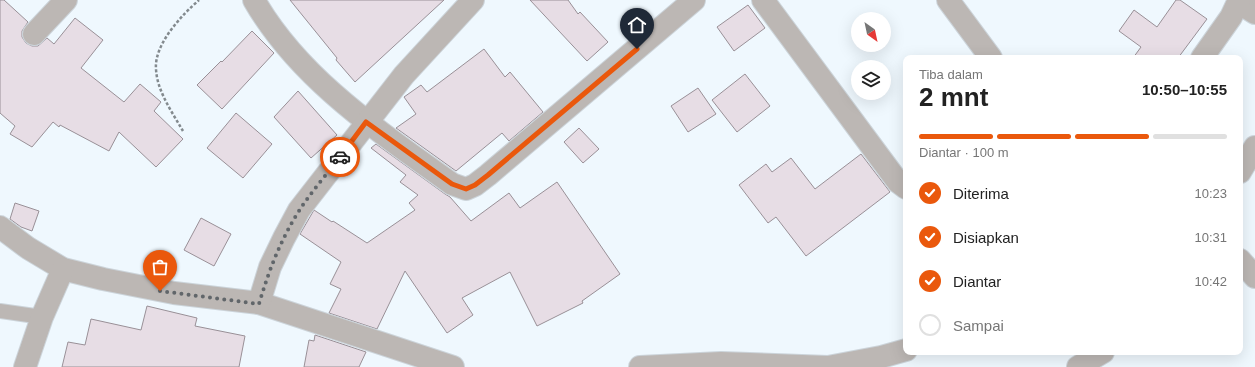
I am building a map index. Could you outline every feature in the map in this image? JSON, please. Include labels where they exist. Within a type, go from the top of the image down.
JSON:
[{"type":"street","points":[[34,34],[66,0]]},
{"type":"street","points":[[254,0],[264,17],[291,51],[319,81],[366,122],[452,184],[466,189],[475,185],[488,175],[694,0]]},
{"type":"street","points":[[259,304],[270,267],[300,210],[366,122],[404,75],[473,0]]},
{"type":"street","points":[[763,0],[898,182],[903,186]]},
{"type":"street","points":[[948,0],[989,55]]},
{"type":"street","points":[[1204,55],[1231,17],[1244,5]]},
{"type":"street","points":[[1243,167],[1255,147]]},
{"type":"street","points":[[0,227],[28,248],[63,270],[174,293],[259,304],[453,367]]},
{"type":"street","points":[[1243,263],[1255,277]]},
{"type":"street","points":[[24,367],[42,317],[63,270]]},
{"type":"street","points":[[640,367],[721,363],[828,366],[880,357],[903,351]]},
{"type":"street","points":[[1078,367],[1098,355]]},
{"type":"lane","points":[[0,311],[42,317]]},
{"type":"path","points":[[183,131],[166,101],[161,88],[156,69],[156,59],[160,47],[172,29],[199,0]]},
{"type":"building","points":[[0,0],[4,0],[28,22],[22,31],[22,37],[26,43],[32,46],[38,46],[47,38],[54,44],[75,18],[103,40],[81,68],[124,102],[140,84],[161,102],[154,111],[183,139],[156,167],[119,132],[109,151],[60,125],[59,127],[53,122],[32,147],[10,134],[15,126],[0,113]]},
{"type":"building","points":[[290,0],[444,0],[355,82],[336,60],[337,58]]},
{"type":"building","points":[[530,0],[568,0],[578,14],[580,12],[608,42],[587,61]]},
{"type":"building","points":[[1176,0],[1180,0],[1207,19],[1180,55],[1135,55],[1141,47],[1119,31],[1134,10],[1157,27]]},
{"type":"building","points":[[748,5],[765,28],[734,51],[717,27]]},
{"type":"building","points":[[252,31],[274,53],[222,109],[197,85]]},
{"type":"building","points":[[484,49],[505,77],[510,72],[543,112],[509,141],[502,133],[456,171],[396,128],[416,114],[404,97],[421,85],[427,92]]},
{"type":"building","points":[[745,74],[770,106],[737,132],[712,100]]},
{"type":"building","points":[[698,88],[716,114],[688,132],[671,106]]},
{"type":"building","points":[[298,91],[337,135],[311,158],[274,117]]},
{"type":"building","points":[[236,113],[272,144],[243,178],[207,148]]},
{"type":"building","points":[[579,128],[599,149],[583,163],[564,142]]},
{"type":"building","points":[[376,144],[450,197],[471,221],[509,193],[520,208],[557,182],[620,274],[582,301],[583,303],[537,326],[510,272],[462,298],[473,315],[447,333],[405,271],[377,329],[329,313],[341,289],[330,284],[341,262],[300,234],[314,210],[367,243],[415,210],[409,203],[418,195],[400,182],[406,175],[371,148]]},
{"type":"building","points":[[861,154],[890,192],[806,256],[776,217],[768,223],[739,185],[766,164],[772,172],[791,158],[815,189]]},
{"type":"building","points":[[15,203],[39,211],[32,231],[21,227],[10,219]]},
{"type":"building","points":[[201,218],[231,234],[214,266],[184,250]]},
{"type":"building","points":[[147,306],[197,318],[195,326],[245,336],[239,367],[62,367],[68,342],[85,345],[91,319],[141,330]]},
{"type":"building","points":[[315,335],[366,352],[359,367],[304,367],[309,340],[314,341]]},
{"type":"way so far","points":[[160,291],[259,304],[270,267],[284,238],[300,210],[340,157]]},
{"type":"route","points":[[340,157],[366,122],[452,184],[466,189],[475,185],[488,175],[637,49]]}]
